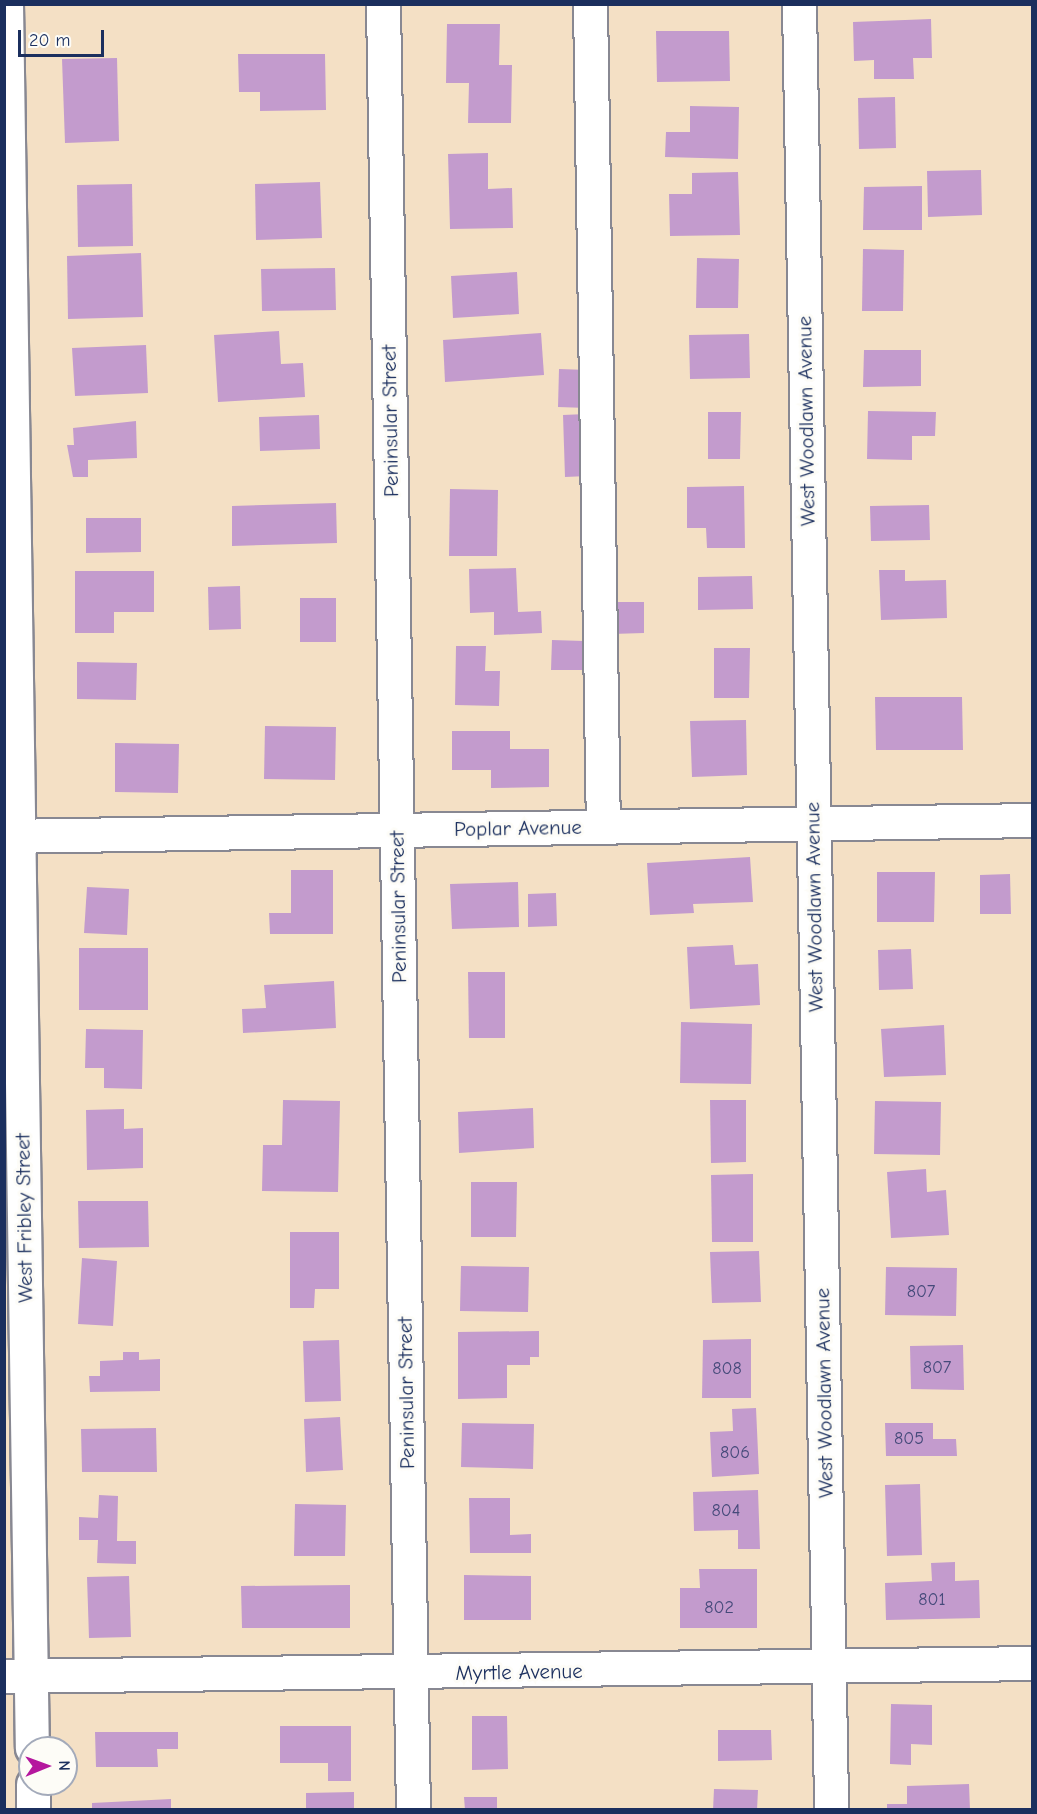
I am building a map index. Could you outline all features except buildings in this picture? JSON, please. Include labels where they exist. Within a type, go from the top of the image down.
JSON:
[{"type":"street","name":"West Fribley Street","points":[[6,4],[18,1676],[30,1736]]},
{"type":"street","name":"Peninsular Street","points":[[383,4],[413,1809]]},
{"type":"street","points":[[590,4],[603,827]]},
{"type":"street","name":"West Woodlawn Avenue","points":[[799,4],[831,1809]]},
{"type":"street","name":"Poplar Avenue","points":[[11,836],[1032,820]]},
{"type":"street","name":"Myrtle Avenue","points":[[18,1676],[411,1674],[1032,1663]]}]
